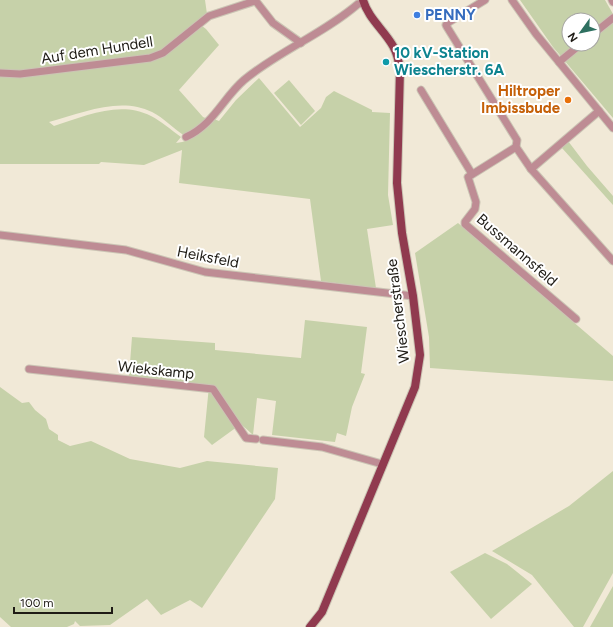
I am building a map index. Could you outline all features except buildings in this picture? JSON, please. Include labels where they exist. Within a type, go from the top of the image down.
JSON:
[{"type":"main road","name":"Wiescherstraße","points":[[310,627],[322,612],[415,386],[420,362],[413,296],[406,262],[397,182],[400,78],[398,61],[394,47],[369,13],[364,1]]},
{"type":"street","points":[[255,0],[273,23],[302,43]]},
{"type":"street","name":"Auf dem Hundell","points":[[0,73],[20,74],[150,58],[163,53],[209,16],[255,0]]},
{"type":"street","points":[[485,0],[446,24],[447,27],[517,140],[516,147],[531,169],[613,261]]},
{"type":"street","points":[[512,0],[559,62],[613,128]]},
{"type":"street","points":[[186,137],[214,116],[243,81],[276,57],[334,23],[364,1]]},
{"type":"street","points":[[601,28],[613,18]]},
{"type":"street","points":[[559,62],[571,52]]},
{"type":"street","name":"Bussmannsfeld","points":[[422,90],[472,174],[467,180],[475,194],[476,202],[475,209],[465,224],[576,319]]},
{"type":"street","points":[[531,169],[599,112]]},
{"type":"street","points":[[472,174],[516,147]]},
{"type":"street","name":"Heiksfeld","points":[[0,235],[126,250],[205,272],[413,296]]},
{"type":"street","name":"Wiekskamp","points":[[28,369],[213,389],[246,438],[256,439]]},
{"type":"street","points":[[264,440],[322,448],[382,464]]},
{"type":"green space","points":[[0,0],[205,0],[207,14],[197,22],[206,29],[219,45],[179,90],[203,117],[208,119],[185,136],[161,117],[152,112],[140,107],[114,106],[88,111],[49,122],[54,126],[102,111],[127,109],[139,111],[155,118],[181,137],[176,143],[182,142],[193,138],[206,128],[214,119],[219,121],[236,100],[259,78],[300,127],[321,108],[326,97],[334,91],[372,110],[372,112],[390,113],[388,195],[393,225],[367,229],[376,288],[321,281],[310,199],[179,183],[182,150],[144,165],[101,162],[99,164],[0,164]]},
{"type":"green space","points":[[520,0],[605,0],[613,14],[613,118],[553,47]]},
{"type":"green space","points":[[289,80],[315,111],[301,125],[274,93]]},
{"type":"green space","points":[[568,141],[613,196],[613,205],[562,148]]},
{"type":"green space","points":[[458,223],[613,356],[613,381],[430,368],[429,337],[415,253]]},
{"type":"green space","points":[[305,320],[367,327],[361,373],[365,374],[352,407],[346,436],[337,433],[335,442],[272,435],[276,401],[257,398],[253,435],[241,424],[212,445],[204,437],[209,386],[129,376],[132,337],[215,343],[215,350],[301,358]]},
{"type":"green space","points":[[0,387],[22,403],[29,402],[35,410],[46,419],[49,429],[58,435],[58,440],[70,446],[91,441],[130,459],[180,468],[207,461],[278,468],[275,499],[202,608],[190,600],[161,615],[147,599],[110,625],[80,626],[75,621],[74,624],[67,627],[11,627],[0,617]]},
{"type":"green space","points":[[613,471],[613,573],[583,627],[574,627],[532,575],[492,551],[569,506]]},
{"type":"green space","points":[[485,553],[507,564],[532,584],[491,619],[450,572]]},
{"type":"green space","points":[[613,586],[613,627],[590,627]]},
{"type":"place","name":"PENNY","points":[[417,15]]},
{"type":"place","name":"10 kV-Station Wiescherstr. 6A","points":[[386,62]]},
{"type":"place","name":"Hiltroper Imbissbude","points":[[568,100]]}]
